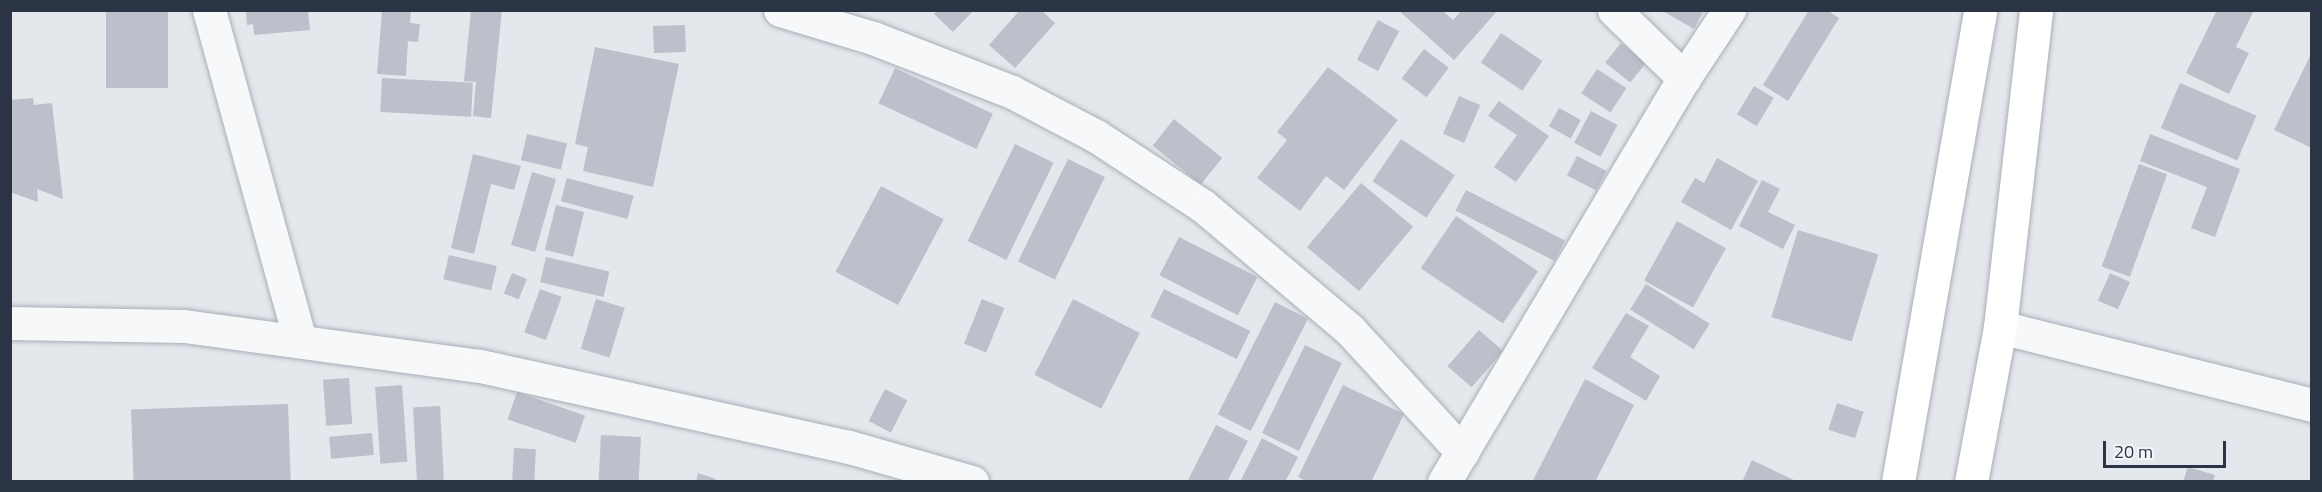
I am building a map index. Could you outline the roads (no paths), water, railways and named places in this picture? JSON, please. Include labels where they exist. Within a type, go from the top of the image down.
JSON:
[{"type":"main road","points":[[1899,482],[1980,10]]},
{"type":"main road","points":[[1971,482],[2000,327],[2037,10]]},
{"type":"street","points":[[209,10],[300,341]]},
{"type":"street","points":[[780,10],[873,38],[1012,92],[1106,142],[1203,206],[1350,330],[1461,452]]},
{"type":"street","points":[[1614,10],[1684,78]]},
{"type":"street","points":[[1444,482],[1684,78],[1730,10]]},
{"type":"street","points":[[10,323],[184,326],[480,366],[849,447],[972,482]]},
{"type":"street","points":[[2000,327],[2312,405]]}]
